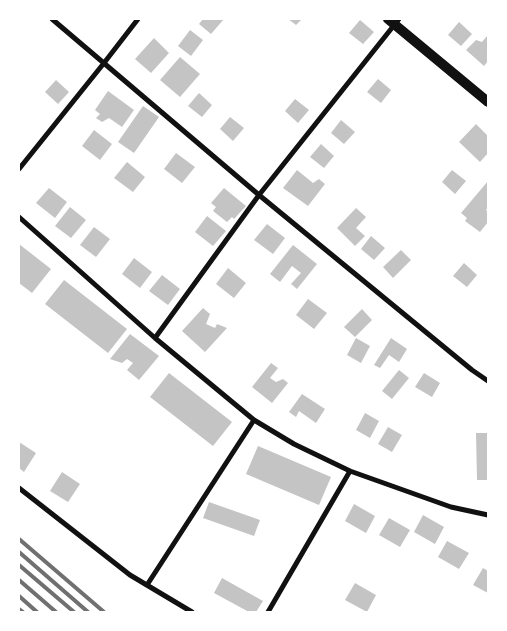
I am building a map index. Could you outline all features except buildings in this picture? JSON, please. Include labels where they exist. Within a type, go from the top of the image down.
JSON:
[{"type":"main road","points":[[394,21],[488,102]]},
{"type":"street","points":[[52,19],[259,195],[472,370],[488,381]]},
{"type":"street","points":[[19,169],[138,19]]},
{"type":"street","points":[[155,338],[259,195],[394,21]]},
{"type":"street","points":[[19,217],[155,338],[254,420],[294,444],[350,471],[450,507],[488,515]]},
{"type":"street","points":[[147,585],[254,420]]},
{"type":"street","points":[[268,612],[350,471]]},
{"type":"street","points":[[19,488],[130,575],[192,612]]},
{"type":"railway","points":[[19,539],[104,612]]},
{"type":"railway","points":[[19,552],[88,612]]},
{"type":"railway","points":[[19,565],[74,612]]},
{"type":"railway","points":[[19,580],[56,612]]},
{"type":"railway","points":[[19,596],[37,612]]},
{"type":"railway","points":[[19,609],[23,612]]}]
